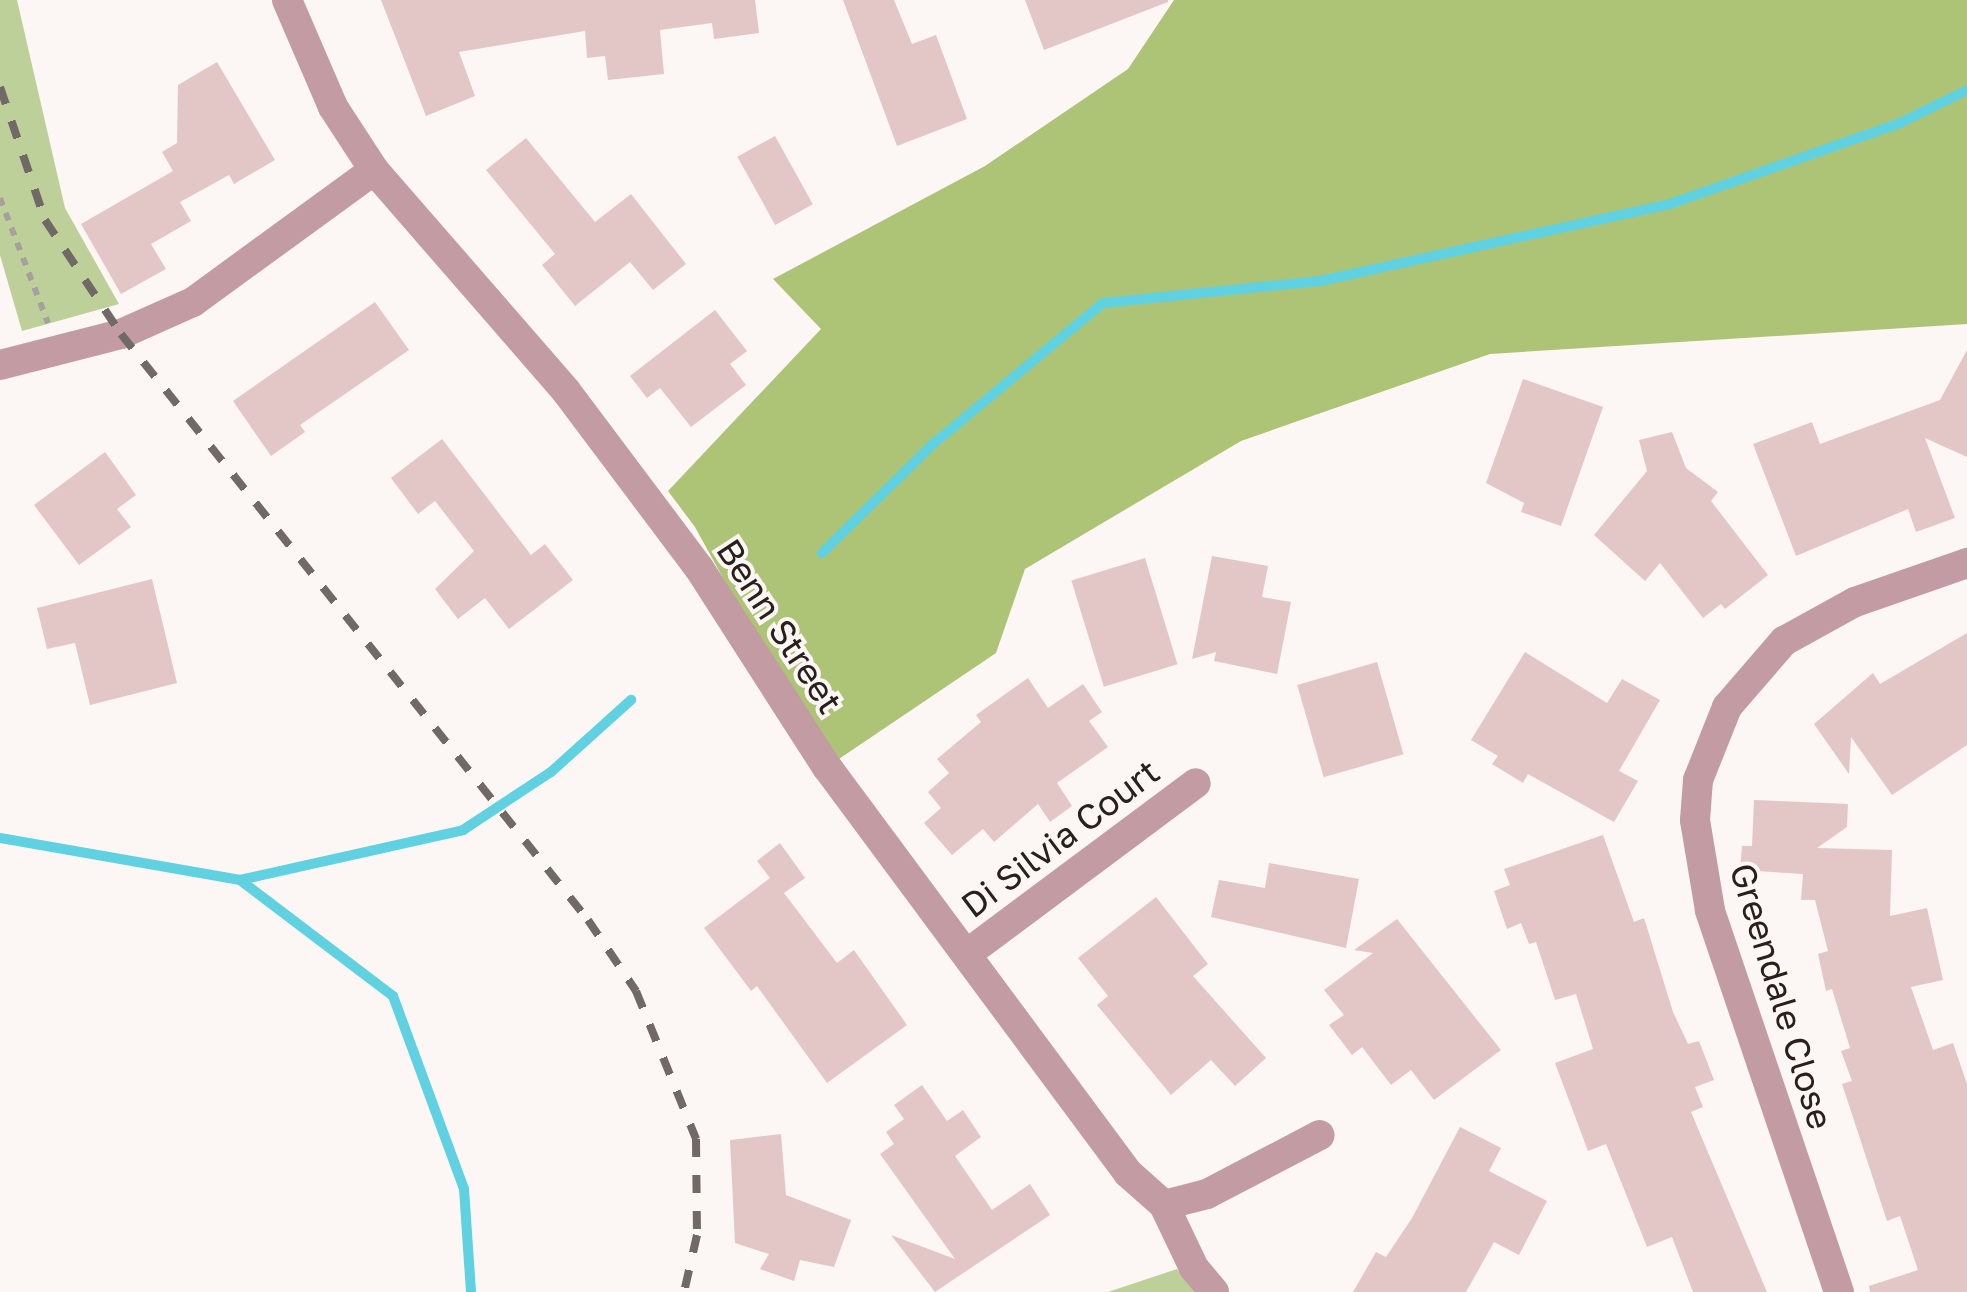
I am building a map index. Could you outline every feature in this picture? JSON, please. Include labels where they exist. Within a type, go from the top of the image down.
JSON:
[{"type":"street","name":"Benn Street","points":[[287,0],[333,107],[374,170],[566,391],[699,568],[827,767],[1128,1173],[1164,1206],[1194,1268],[1214,1292]]},
{"type":"street","points":[[0,365],[59,352],[194,302],[374,170]]},
{"type":"street","name":"Greendale Close","points":[[1839,1292],[1710,910],[1696,820],[1698,780],[1728,706],[1784,641],[1831,612],[1967,563]]},
{"type":"street","name":"Di Silvia Court","points":[[968,954],[1196,783]]},
{"type":"street","points":[[1164,1206],[1207,1194],[1320,1135]]},
{"type":"path","points":[[0,198],[59,352]]},
{"type":"green space","points":[[0,0],[17,0],[65,208],[119,304],[22,331],[0,255]]},
{"type":"green space","points":[[1174,0],[1967,0],[1967,324],[1490,354],[1241,441],[1025,569],[996,653],[827,767],[695,527],[668,491],[821,329],[773,279],[985,166],[1128,69]]},
{"type":"green space","points":[[1177,1269],[1201,1292],[1108,1292]]},
{"type":"building","points":[[381,0],[755,0],[759,33],[714,39],[712,23],[660,30],[664,74],[608,80],[605,56],[587,58],[585,31],[459,52],[475,96],[426,116]]},
{"type":"building","points":[[843,0],[894,0],[912,44],[936,35],[967,119],[897,146]]},
{"type":"building","points":[[1025,0],[1168,0],[1168,2],[1044,50]]},
{"type":"building","points":[[217,62],[275,160],[234,184],[229,175],[180,202],[191,221],[151,244],[166,269],[121,294],[81,224],[173,171],[162,152],[177,143],[178,85]]},
{"type":"building","points":[[775,136],[813,204],[775,225],[737,157]]},
{"type":"building","points":[[526,138],[595,222],[631,194],[686,264],[653,290],[630,262],[575,306],[542,265],[555,254],[486,170]]},
{"type":"building","points":[[375,302],[409,350],[300,425],[305,432],[271,456],[233,401]]},
{"type":"building","points":[[715,310],[747,351],[730,364],[746,385],[691,427],[660,388],[647,398],[630,376]]},
{"type":"building","points":[[1967,350],[1967,457],[1925,438],[1955,518],[1916,532],[1908,509],[1796,556],[1753,444],[1812,422],[1820,444],[1940,400]]},
{"type":"building","points":[[1523,379],[1603,407],[1561,526],[1521,512],[1524,503],[1486,483]]},
{"type":"building","points":[[1672,432],[1686,468],[1718,492],[1711,501],[1768,575],[1725,609],[1721,604],[1703,618],[1660,563],[1645,581],[1594,535],[1647,471],[1639,440]]},
{"type":"building","points":[[442,439],[531,555],[545,544],[573,580],[509,629],[485,598],[458,619],[435,589],[474,551],[435,501],[418,514],[391,478]]},
{"type":"building","points":[[105,452],[136,495],[117,509],[131,527],[79,565],[34,505]]},
{"type":"building","points":[[1212,556],[1268,566],[1262,597],[1291,602],[1277,674],[1214,661],[1216,652],[1192,659]]},
{"type":"building","points":[[1145,558],[1177,664],[1104,687],[1071,581]]},
{"type":"building","points":[[152,579],[177,683],[90,705],[75,643],[47,649],[37,608]]},
{"type":"building","points":[[1967,633],[1967,745],[1892,795],[1851,737],[1849,774],[1814,724],[1873,673],[1880,684]]},
{"type":"building","points":[[1525,652],[1607,703],[1622,679],[1660,700],[1619,771],[1638,781],[1614,822],[1528,774],[1523,783],[1492,764],[1498,756],[1471,740]]},
{"type":"building","points":[[1377,662],[1403,754],[1324,777],[1297,685]]},
{"type":"building","points":[[1028,678],[1048,708],[1083,684],[1102,712],[1089,721],[1108,747],[1057,783],[1072,806],[1050,822],[1038,804],[994,842],[983,829],[952,855],[924,823],[941,808],[928,792],[949,773],[937,759],[981,722],[976,715]]},
{"type":"building","points":[[1754,800],[1848,804],[1847,827],[1817,848],[1892,850],[1890,916],[1927,908],[1943,980],[1911,987],[1933,1050],[1953,1043],[1967,1084],[1967,1292],[1870,1292],[1869,1286],[1918,1270],[1900,1216],[1887,1221],[1842,1084],[1852,1081],[1841,1051],[1850,1048],[1832,989],[1826,991],[1818,954],[1828,951],[1815,900],[1801,900],[1803,874],[1740,870],[1742,846],[1752,846]]},
{"type":"building","points":[[1603,835],[1634,922],[1644,918],[1673,1012],[1688,1044],[1699,1041],[1714,1080],[1695,1087],[1703,1107],[1691,1112],[1767,1292],[1693,1292],[1672,1237],[1647,1247],[1606,1144],[1588,1151],[1555,1063],[1593,1049],[1576,994],[1555,1000],[1536,942],[1529,944],[1521,923],[1507,929],[1494,891],[1510,885],[1504,869]]},
{"type":"building","points":[[780,843],[805,878],[784,893],[837,963],[854,950],[907,1025],[827,1083],[757,986],[751,991],[704,928],[770,878],[757,861]]},
{"type":"building","points":[[1269,863],[1359,879],[1346,948],[1211,917],[1219,880],[1265,888]]},
{"type":"building","points":[[1156,897],[1208,964],[1193,976],[1266,1058],[1235,1086],[1211,1060],[1171,1095],[1097,1005],[1108,996],[1078,958]]},
{"type":"building","points":[[1397,919],[1501,1050],[1434,1100],[1411,1070],[1391,1085],[1362,1047],[1352,1055],[1329,1025],[1344,1015],[1324,990],[1373,953],[1354,950]]},
{"type":"building","points":[[922,1085],[947,1121],[963,1110],[981,1137],[955,1156],[992,1210],[1030,1184],[1050,1215],[935,1292],[891,1235],[955,1259],[880,1154],[894,1144],[886,1132],[904,1119],[894,1105]]},
{"type":"building","points":[[1460,1127],[1501,1148],[1489,1171],[1547,1201],[1519,1255],[1494,1242],[1466,1292],[1353,1292],[1376,1252],[1386,1257],[1412,1218]]},
{"type":"building","points":[[781,1134],[786,1195],[851,1220],[834,1267],[800,1260],[794,1281],[760,1269],[769,1254],[735,1243],[730,1140]]},
{"type":"waterway","points":[[822,553],[933,444],[1103,303],[1320,281],[1670,204],[1900,123],[1967,90]]},
{"type":"waterway","points":[[0,838],[240,880],[463,830],[551,772],[631,700]]},
{"type":"waterway","points":[[240,880],[393,996],[464,1189],[471,1292]]},
{"type":"railway","points":[[0,87],[45,220],[121,334],[588,920],[636,991],[696,1139],[697,1235],[684,1292]]}]
